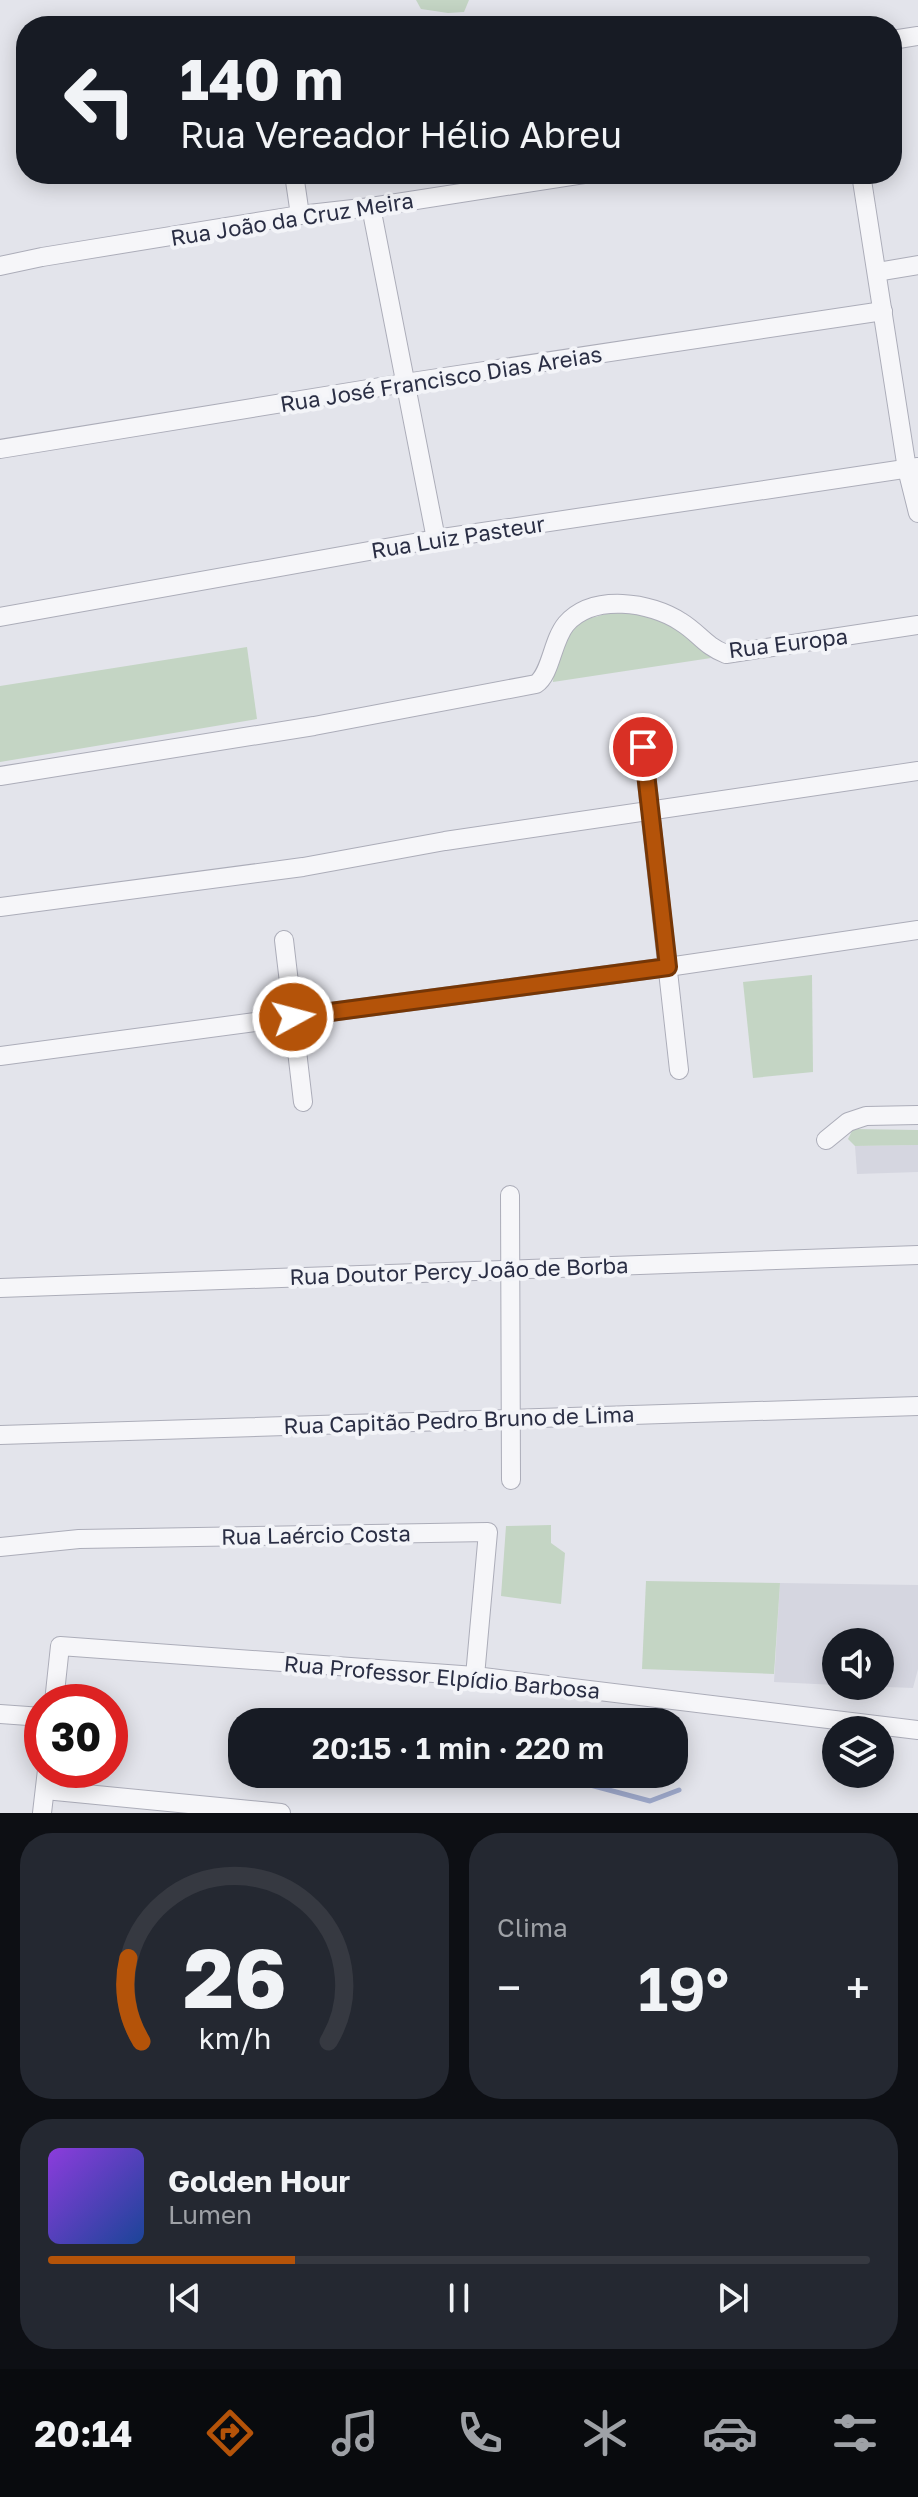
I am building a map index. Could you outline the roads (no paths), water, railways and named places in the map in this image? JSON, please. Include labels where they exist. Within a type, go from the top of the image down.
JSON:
[{"type":"street","points":[[295,184],[300,215]]},
{"type":"street","name":"Rua João da Cruz Meira","points":[[0,266],[300,215],[519,184]]},
{"type":"street","points":[[863,184],[918,513]]},
{"type":"street","points":[[371,207],[436,539]]},
{"type":"street","points":[[877,272],[918,265]]},
{"type":"street","name":"Rua José Francisco Dias Areias","points":[[0,449],[405,383],[883,311]]},
{"type":"street","name":"Rua Luiz Pasteur","points":[[0,617],[436,539],[912,468]]},
{"type":"street","name":"Rua Europa","points":[[0,776],[333,723],[536,684],[546,672],[551,654],[567,623],[580,613],[600,606],[647,607],[664,612],[685,624],[713,649],[726,654],[918,625]]},
{"type":"street","points":[[643,747],[679,1070]]},
{"type":"street","points":[[0,907],[318,864],[445,841],[918,771]]},
{"type":"street","points":[[0,1056],[668,967],[918,930]]},
{"type":"street","points":[[284,940],[303,1102]]},
{"type":"street","points":[[826,1140],[848,1122],[866,1116],[918,1115]]},
{"type":"street","points":[[510,1195],[511,1480]]},
{"type":"street","name":"Rua Doutor Percy João de Borba","points":[[0,1288],[918,1255]]},
{"type":"street","name":"Rua Capitão Pedro Bruno de Lima","points":[[0,1435],[918,1406]]},
{"type":"street","name":"Rua Laércio Costa","points":[[0,1547],[79,1539],[488,1532],[475,1676]]},
{"type":"street","name":"Rua Professor Elpídio Barbosa","points":[[56,1684],[60,1646],[475,1676],[918,1730]]},
{"type":"street","points":[[0,1714],[24,1716]]},
{"type":"street","points":[[42,1813],[45,1790],[281,1813]]},
{"type":"waterway","points":[[601,1788],[650,1801],[679,1790]]}]
